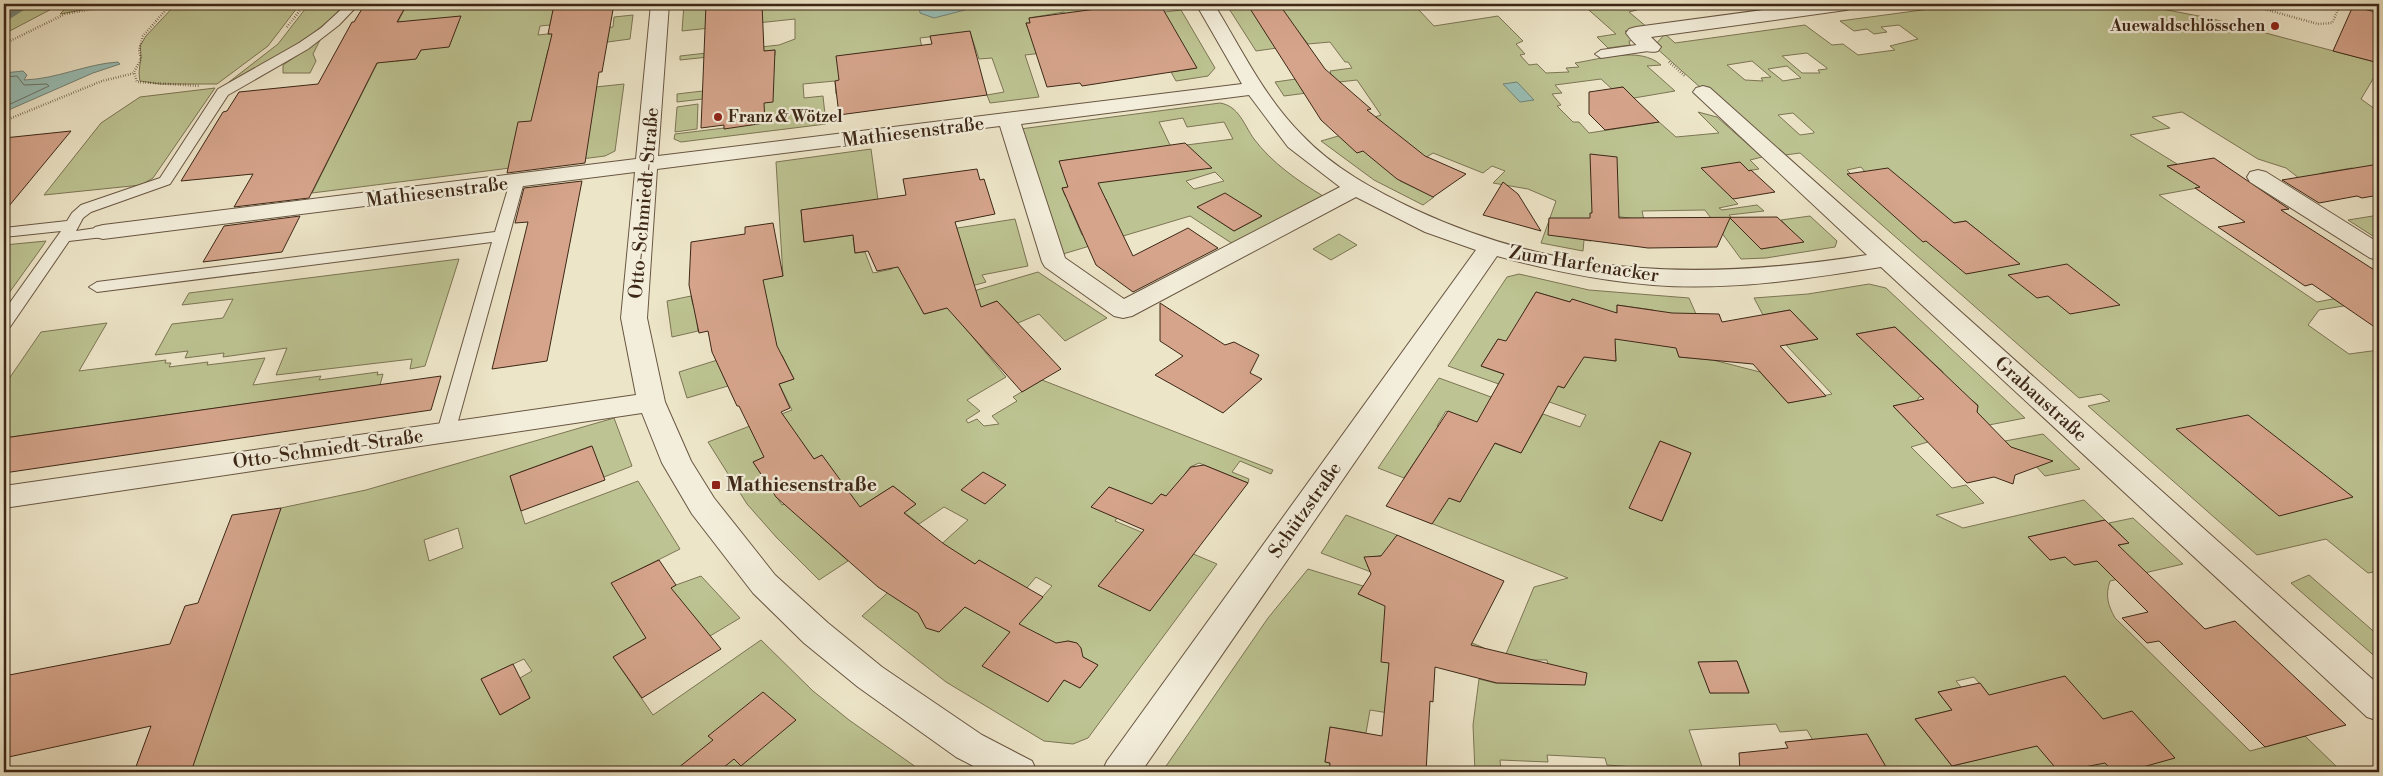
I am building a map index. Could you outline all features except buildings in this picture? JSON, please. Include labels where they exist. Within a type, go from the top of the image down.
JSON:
[{"type":"street","name":"Otto-Schmiedt-Straße","points":[[660,4],[634,318],[652,402],[677,463],[703,506],[764,584],[816,633],[870,677],[969,746],[1019,772]]},
{"type":"street","name":"Zum Harfenacker","points":[[1205,4],[1272,115],[1295,141],[1322,166],[1355,188],[1417,220],[1490,248],[1562,264],[1627,274],[1703,279],[1806,273],[1886,259]]},
{"type":"street","points":[[1651,47],[1636,33],[1846,4]]},
{"type":"street","name":"Mathiesenstraße","points":[[103,232],[648,166],[1256,88]]},
{"type":"street","name":"Grabaustraße","points":[[1703,92],[2379,706]]},
{"type":"street","name":"Mathiesenstraße","points":[[1009,120],[1054,262],[1123,310],[1355,188]]},
{"type":"street","points":[[2258,177],[2379,253]]},
{"type":"street","name":"Schützstraße","points":[[1120,772],[1490,248]]},
{"type":"street","name":"Otto-Schmiedt-Straße","points":[[4,496],[652,402]]},
{"type":"lane","points":[[4,323],[68,231],[74,217],[81,210],[150,189],[165,181],[223,92],[232,85],[272,65],[337,22],[353,4]]},
{"type":"lane","points":[[1601,54],[1651,47]]},
{"type":"lane","points":[[446,432],[517,182]]},
{"type":"lane","points":[[4,232],[103,232]]},
{"type":"lane","points":[[97,287],[502,236]]},
{"type":"path","points":[[4,44],[65,14],[120,4]]},
{"type":"path","points":[[171,4],[167,12],[140,39],[137,50],[141,59],[135,74],[137,82],[157,85],[232,85]]},
{"type":"path","points":[[2246,4],[2318,24],[2332,23],[2339,8],[2337,4]]},
{"type":"path","points":[[1651,47],[1703,92]]},
{"type":"path","points":[[4,121],[102,81],[135,74]]},
{"type":"green space","points":[[4,4],[61,4],[4,34]]},
{"type":"green space","points":[[70,4],[115,4],[60,14]]},
{"type":"green space","points":[[176,4],[300,4],[268,46],[217,84],[160,84],[140,81],[140,46],[146,36]]},
{"type":"green space","points":[[309,4],[345,4],[334,16],[308,37],[236,81],[229,82],[278,44]]},
{"type":"green space","points":[[407,4],[555,4],[550,25],[540,26],[538,35],[613,27],[614,17],[633,15],[630,39],[548,50],[538,93],[624,84],[615,151],[605,156],[312,193]],"holes":[[[414,21],[421,50],[416,59],[396,61]]]},
{"type":"green space","points":[[684,4],[1090,4],[1095,14],[1065,15],[1064,12],[1029,18],[1030,23],[1026,23],[1027,27],[1032,27],[1060,51],[1025,55],[1039,97],[990,103],[987,95],[1004,92],[992,58],[979,59],[970,32],[920,38],[926,69],[859,91],[836,94],[835,81],[803,84],[804,98],[823,96],[826,124],[681,142],[674,139],[675,134],[765,123],[754,93],[677,102],[677,94],[754,85],[775,55],[775,50],[680,60],[680,56],[779,45],[795,39],[795,19],[682,31]]},
{"type":"green space","points":[[1226,4],[1445,4],[1417,8],[1434,26],[1498,16],[1523,41],[1516,44],[1525,54],[1520,55],[1529,65],[1537,64],[1546,73],[1569,72],[1566,68],[1579,67],[1575,63],[1620,55],[1642,56],[1652,59],[1661,65],[1647,66],[1675,91],[1634,98],[1623,87],[1612,89],[1601,79],[1555,85],[1562,93],[1552,94],[1561,105],[1557,106],[1573,122],[1579,122],[1589,133],[1659,122],[1676,137],[1719,133],[1698,112],[1717,117],[1762,157],[1750,160],[1759,169],[1733,173],[1702,168],[1738,204],[1719,208],[1722,210],[1757,205],[1764,211],[1729,215],[1761,249],[1803,242],[1781,220],[1810,216],[1837,241],[1835,247],[1766,258],[1741,259],[1705,210],[1642,211],[1644,220],[1591,213],[1591,241],[1584,240],[1583,251],[1541,243],[1556,201],[1528,189],[1493,183],[1505,171],[1492,166],[1483,173],[1433,153],[1417,163],[1423,166],[1400,181],[1434,197],[1423,205],[1374,180],[1321,141],[1383,123],[1375,117],[1381,115],[1357,80],[1303,86],[1307,93],[1284,96],[1275,82],[1331,74],[1330,71],[1352,68],[1330,42],[1308,44],[1297,30],[1277,48],[1256,51]]},
{"type":"green space","points":[[1582,4],[1630,4],[1637,10],[1629,12],[1648,28],[1625,31],[1634,40],[1629,41],[1630,45],[1608,48],[1597,37],[1616,34]]},
{"type":"green space","points":[[1967,4],[2136,4],[2209,18],[2379,63],[2379,69],[2361,99],[2379,112],[2379,180],[2374,181],[2352,168],[2322,173],[2304,182],[2286,168],[2258,159],[2182,112],[2152,117],[2170,128],[2130,135],[2177,164],[2168,166],[2180,174],[2200,171],[2225,183],[2159,195],[2317,302],[2379,290],[2379,301],[2373,304],[2368,302],[2319,310],[2308,325],[2349,354],[2379,350],[2379,571],[2368,573],[2326,539],[2257,555],[2088,406],[2110,401],[2101,394],[2079,398],[1800,153],[1785,155],[1709,87],[1701,88],[1654,46],[1665,34],[1675,43],[1805,25],[1832,45],[1843,44],[1858,55],[1895,50],[1890,46],[1918,39],[1899,25],[1881,27],[1887,32],[1874,34],[1867,29],[1854,31],[1840,21]],"holes":[[[1807,53],[1827,69],[1818,70],[1820,73],[1802,73],[1782,56]],[[1752,61],[1771,77],[1761,78],[1763,81],[1745,80],[1727,65]],[[1787,66],[1801,78],[1783,81],[1768,69]],[[1793,113],[1814,133],[1800,135],[1778,115]],[[1861,167],[1883,194],[1871,195],[1848,175],[1851,174],[1847,170]],[[1966,221],[1981,233],[1923,241],[1953,223]]]},
{"type":"green space","points":[[1181,10],[1215,68],[1208,76],[1176,81],[1171,72],[1196,68],[1108,19]]},
{"type":"green space","points":[[320,40],[313,54],[316,61],[310,73],[283,73],[283,65]]},
{"type":"green space","points":[[215,88],[153,178],[141,185],[44,195],[101,123],[140,97]]},
{"type":"green space","points":[[1220,103],[1227,105],[1236,112],[1261,148],[1277,164],[1323,196],[1233,244],[1190,216],[1063,254],[1020,129]],"holes":[[[1183,118],[1187,127],[1224,122],[1233,139],[1171,147],[1159,122]],[[1130,151],[1135,161],[1066,179],[1060,161]],[[1215,172],[1224,181],[1194,189],[1186,181]],[[1089,184],[1092,192],[1065,196],[1062,188]],[[1106,199],[1119,228],[1082,235],[1069,205]],[[1197,207],[1261,216],[1234,231]]]},
{"type":"green space","points":[[698,104],[697,129],[675,132],[677,107]]},
{"type":"green space","points":[[871,149],[881,222],[919,234],[1015,219],[1028,266],[982,275],[986,282],[947,293],[915,297],[924,314],[954,306],[950,298],[1038,272],[1107,318],[1065,341],[1039,314],[1018,323],[997,301],[956,317],[1006,377],[967,400],[980,411],[966,420],[968,423],[977,419],[984,426],[999,424],[992,416],[1017,401],[1013,397],[1042,380],[1273,470],[1271,474],[1240,461],[1232,472],[1249,479],[1248,483],[1199,463],[1190,467],[1185,474],[1186,478],[1170,498],[1161,494],[1148,510],[1134,497],[1109,487],[1092,507],[1117,518],[1115,521],[1217,564],[1088,738],[1073,744],[1044,741],[946,682],[862,616],[968,520],[944,507],[919,524],[904,512],[916,504],[893,486],[818,534],[848,561],[819,580],[777,538],[747,504],[708,442],[792,410],[779,384],[794,379],[782,355],[767,360],[719,366],[728,386],[687,398],[679,372],[759,347],[761,280],[783,276],[776,162]],"holes":[[[850,203],[855,235],[804,242],[801,210]],[[957,230],[971,275],[931,283]],[[883,234],[892,269],[873,273],[865,252],[855,253],[853,238]],[[801,441],[814,459],[822,455],[828,483],[782,505],[753,462]],[[1131,546],[1144,552],[1105,578]],[[957,553],[975,564],[979,560],[989,566],[971,610],[965,607],[940,631],[929,629],[925,617],[902,602]],[[1036,577],[1052,586],[1030,611],[1014,603]],[[1068,641],[1074,642],[1080,648],[1081,656],[1098,665],[1080,688],[1064,680],[1048,701],[1058,644]]]},
{"type":"green space","points":[[2379,215],[2379,240],[2348,220]]},
{"type":"green space","points":[[1339,234],[1357,245],[1331,260],[1313,249]]},
{"type":"green space","points":[[46,241],[42,247],[4,300],[4,245]]},
{"type":"green space","points":[[459,259],[425,366],[410,369],[412,359],[276,375],[287,348],[223,357],[224,353],[185,358],[188,351],[155,355],[172,324],[223,318],[233,299],[182,305],[189,293]]},
{"type":"green space","points":[[1519,274],[1589,290],[1689,298],[1696,314],[1672,333],[1679,357],[1713,360],[1760,372],[1788,403],[1832,394],[1786,345],[1818,339],[1790,310],[1763,315],[1754,298],[1808,294],[1869,284],[1886,288],[2025,418],[1989,425],[1977,412],[1978,405],[1972,400],[1951,394],[1919,397],[1917,401],[1893,406],[1928,442],[1911,447],[1952,488],[1966,485],[1984,503],[1936,515],[1963,528],[2084,500],[2105,520],[2028,537],[2050,560],[2065,557],[2075,565],[2097,560],[2089,552],[2129,543],[2109,523],[2133,518],[2183,564],[2110,581],[2108,600],[2115,618],[2250,751],[2305,736],[2339,769],[2326,772],[1831,772],[1807,730],[1780,732],[1776,724],[1689,730],[1704,772],[1607,765],[1605,758],[1547,755],[1548,762],[1500,760],[1501,772],[1475,772],[1473,725],[1479,679],[1495,683],[1551,684],[1547,660],[1531,660],[1506,654],[1534,587],[1568,578],[1418,518],[1449,498],[1460,502],[1471,482],[1420,454],[1404,478],[1378,468],[1439,378],[1491,397],[1484,425],[1446,411],[1437,426],[1482,444],[1485,440],[1521,453],[1543,414],[1580,427],[1586,415],[1448,366],[1507,277]],"holes":[[[1536,292],[1570,302],[1572,299],[1586,304],[1525,310]],[[1617,305],[1653,310],[1617,339]],[[1895,327],[1943,372],[1904,380],[1857,334]],[[1498,339],[1523,347],[1570,378],[1564,388],[1546,382],[1542,388],[1481,366]],[[1615,342],[1616,361],[1602,359],[1567,347]],[[1660,441],[1691,453],[1662,521],[1630,508],[1640,485],[1669,459],[1654,453]],[[1737,661],[1749,692],[1710,693],[1699,662]],[[1974,677],[2017,729],[2000,754],[1952,766],[1915,719],[1952,710],[1938,692],[1961,687],[1956,681]]]},
{"type":"green space","points":[[691,296],[693,305],[703,303],[697,323],[698,331],[672,337],[667,301]]},
{"type":"green space","points":[[107,323],[79,371],[166,360],[165,363],[171,363],[169,367],[208,362],[207,365],[265,358],[253,385],[321,376],[319,380],[378,372],[377,375],[383,374],[380,385],[4,438],[4,386],[41,332]]},
{"type":"green space","points":[[614,418],[632,466],[604,477],[591,446],[510,476],[525,524],[638,481],[680,549],[612,583],[628,610],[676,585],[701,576],[740,618],[710,636],[690,612],[613,657],[653,715],[761,640],[813,691],[849,720],[923,772],[190,772],[281,508],[366,490]],"holes":[[[458,528],[463,548],[429,561],[424,540]],[[524,659],[532,671],[520,678],[530,698],[500,715],[481,679]]]},
{"type":"green space","points":[[2043,434],[2080,469],[2045,476],[2022,451],[2013,449],[2005,441]]},
{"type":"green space","points":[[1346,515],[1397,535],[1385,555],[1373,557],[1367,565],[1371,572],[1321,553]]},
{"type":"green space","points":[[1308,569],[1363,586],[1358,594],[1484,648],[1483,655],[1389,663],[1426,719],[1370,710],[1366,733],[1330,727],[1325,762],[1330,763],[1329,772],[1162,772],[1268,618]]},
{"type":"green space","points":[[2309,575],[2379,636],[2379,660],[2291,583]]},
{"type":"water","points":[[919,4],[959,4],[965,10],[934,18],[920,13]]},
{"type":"water","points":[[118,62],[120,64],[93,73],[4,112],[4,73],[23,71],[27,75],[24,80],[36,79]]},
{"type":"water","points":[[1517,82],[1534,100],[1520,102],[1503,84]]},
{"type":"waterway","points":[[4,18],[26,4]]},
{"type":"place","name":"Auewaldschlösschen","points":[[2275,26]]},
{"type":"place","name":"Franz & Wötzel","points":[[718,117]]},
{"type":"place","name":"Mathiesenstraße","points":[[716,485]]}]
